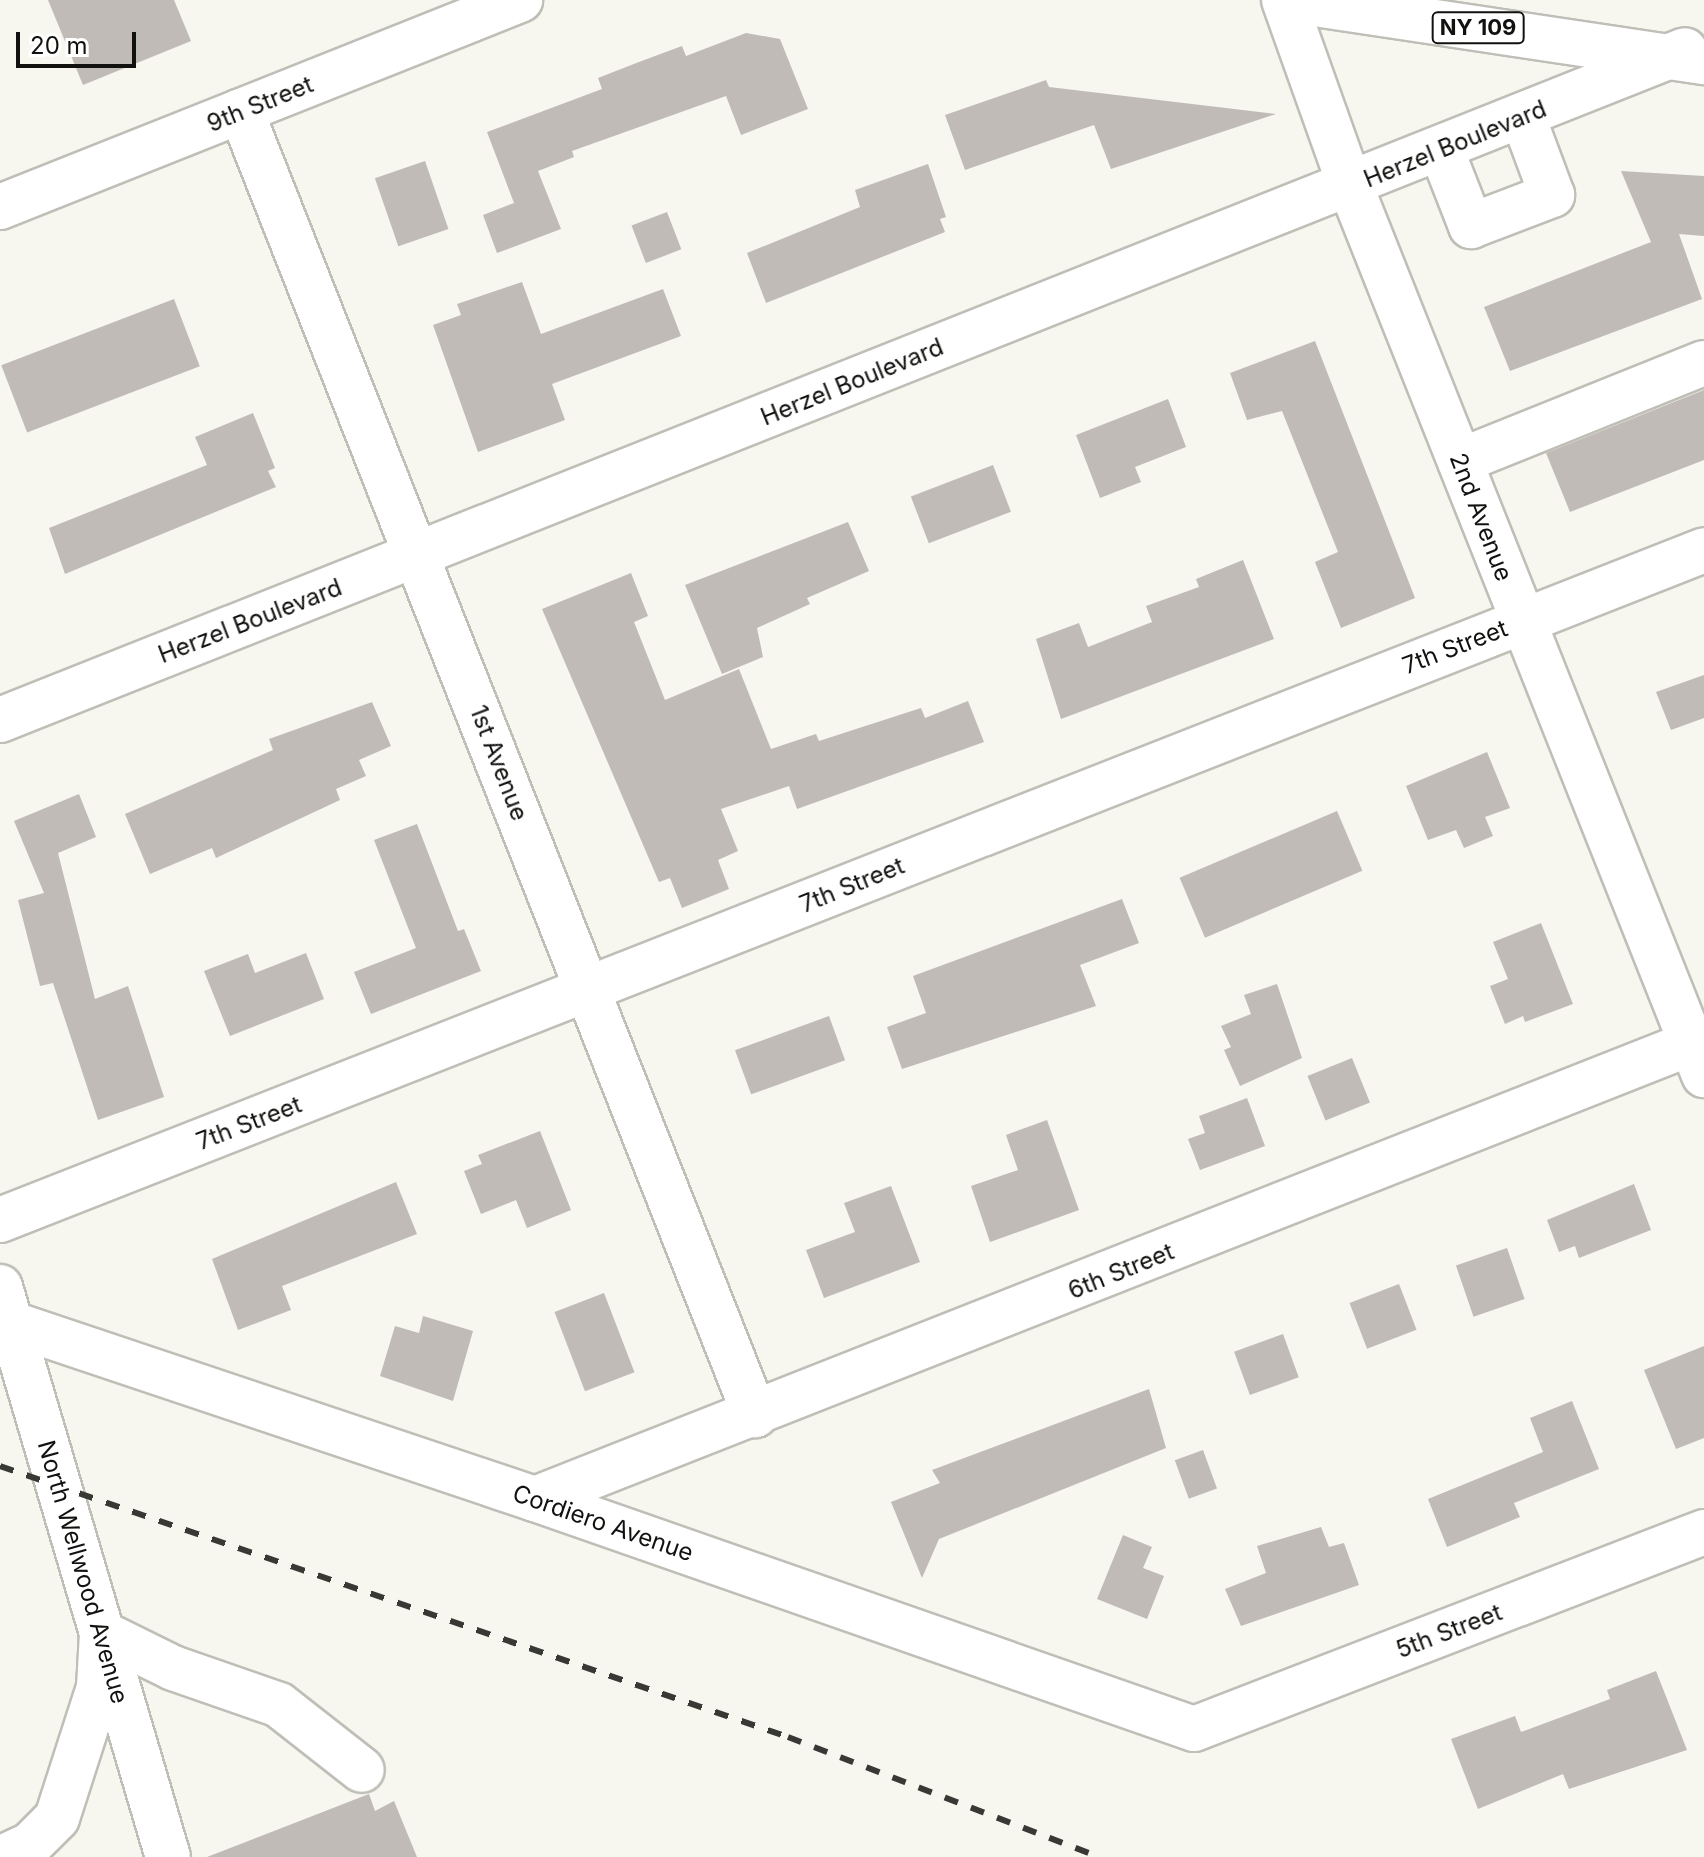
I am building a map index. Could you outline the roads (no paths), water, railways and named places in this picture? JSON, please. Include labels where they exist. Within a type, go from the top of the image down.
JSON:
[{"type":"street","name":"9th Street","points":[[0,207],[520,0]]},
{"type":"street","name":"NY 109","points":[[1286,0],[1692,54]]},
{"type":"street","name":"2nd Avenue","points":[[1286,0],[1350,185],[1522,621],[1700,1052]]},
{"type":"street","name":"Herzel Boulevard","points":[[0,720],[1441,149],[1692,54]]},
{"type":"street","name":"1st Avenue","points":[[241,111],[755,1415]]},
{"type":"street","points":[[1441,149],[1471,226],[1552,195],[1523,117]]},
{"type":"street","points":[[1460,461],[1704,363]]},
{"type":"street","name":"7th Street","points":[[0,1220],[589,992],[1704,550]]},
{"type":"street","name":"6th Street","points":[[535,1499],[1700,1052]]},
{"type":"street","name":"Cordiero Avenue","points":[[3,1312],[1194,1729]]},
{"type":"street","name":"North Wellwood Avenue","points":[[3,1312],[168,1857]]},
{"type":"street","name":"5th Street","points":[[1194,1729],[1704,1532]]},
{"type":"street","points":[[4,1857],[30,1845],[57,1818],[99,1687],[102,1633],[173,1668],[279,1705],[362,1770]]},
{"type":"railway","points":[[0,1466],[788,1737],[1099,1857]]}]
